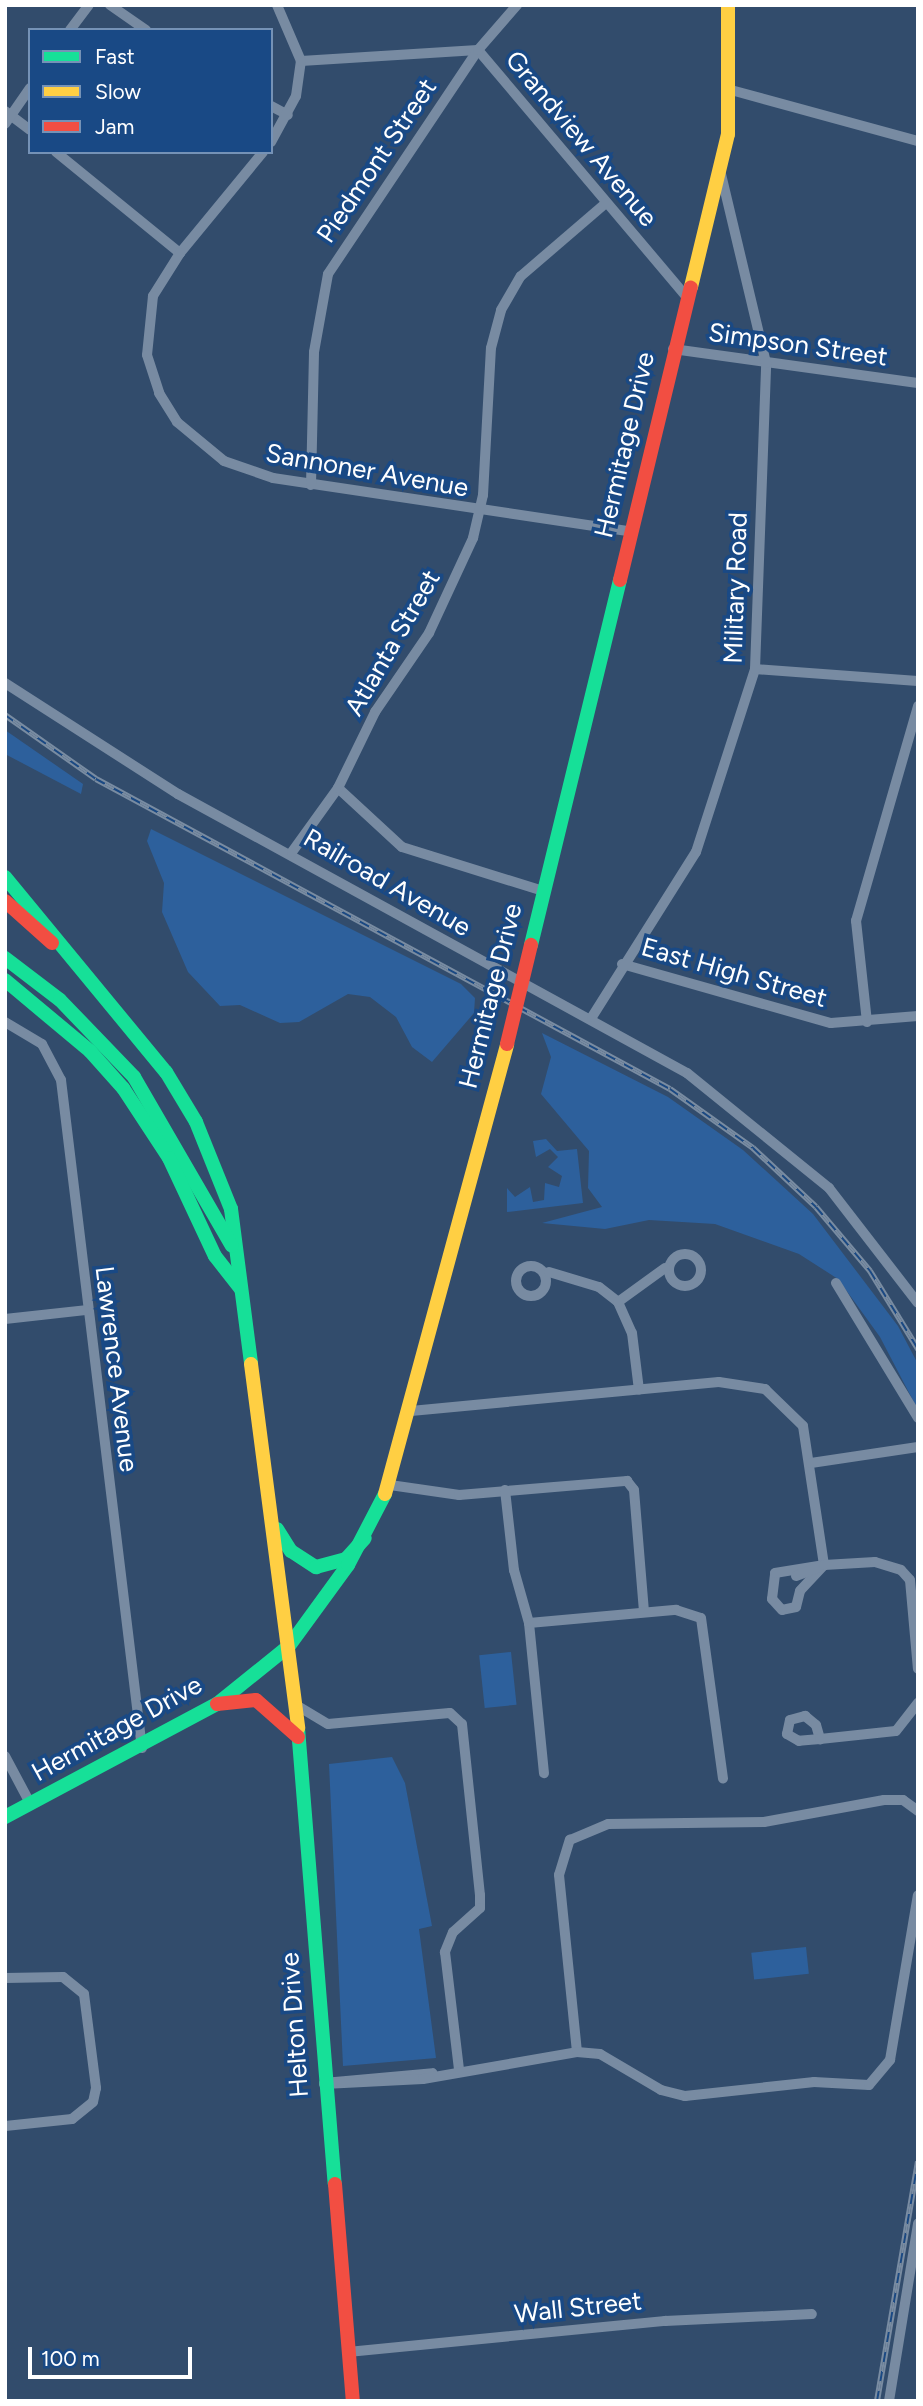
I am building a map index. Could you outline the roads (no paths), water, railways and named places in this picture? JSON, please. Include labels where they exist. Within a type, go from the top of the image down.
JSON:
[{"type":"main road","name":"Hermitage Drive","points":[[5,1817],[142,1748],[217,1704],[289,1646],[365,1538],[390,1485],[507,1044],[685,295],[720,169],[731,90],[728,5]]},
{"type":"main road","points":[[5,877],[134,1028],[196,1122],[218,1171],[231,1209],[232,1247]]},
{"type":"main road","points":[[5,901],[134,1028]]},
{"type":"main road","points":[[5,958],[60,1000],[134,1077],[232,1247]]},
{"type":"main road","points":[[5,980],[90,1051],[123,1088],[169,1158],[215,1256],[244,1293]]},
{"type":"main road","name":"Helton Drive","points":[[232,1247],[244,1293],[296,1705],[324,2084],[353,2401]]},
{"type":"main road","points":[[273,1524],[291,1551],[316,1567],[346,1559],[365,1538]]},
{"type":"main road","points":[[217,1704],[262,1702],[298,1737]]},
{"type":"street","points":[[72,28],[89,5]]},
{"type":"street","points":[[110,5],[143,28]]},
{"type":"street","points":[[273,139],[288,115],[300,61],[277,5]]},
{"type":"street","name":"Piedmont Street","points":[[311,485],[316,325],[328,274],[478,50],[517,5]]},
{"type":"street","name":"Grandview Avenue","points":[[300,61],[478,50],[685,295]]},
{"type":"street","points":[[731,90],[918,141]]},
{"type":"street","points":[[28,91],[7,117],[28,130]]},
{"type":"street","points":[[273,107],[288,115]]},
{"type":"street","points":[[58,154],[180,253]]},
{"type":"street","name":"Sannoner Avenue","points":[[260,154],[180,253],[148,315],[148,355],[166,408],[224,461],[311,485],[629,531]]},
{"type":"street","name":"Military Road","points":[[592,1017],[622,964],[696,852],[755,669],[766,363],[720,169]]},
{"type":"street","name":"Atlanta Street","points":[[292,852],[338,788],[375,712],[429,633],[480,511],[491,348],[501,310],[521,276],[606,203]]},
{"type":"street","name":"Simpson Street","points":[[673,349],[918,383]]},
{"type":"street","points":[[755,669],[918,681]]},
{"type":"street","name":"Railroad Avenue","points":[[5,683],[109,753],[292,852],[491,967],[592,1017],[762,1128],[829,1188],[918,1303]]},
{"type":"street","points":[[867,1022],[856,921],[918,706]]},
{"type":"street","points":[[338,788],[401,847],[543,891]]},
{"type":"street","name":"East High Street","points":[[622,964],[803,1018],[867,1022],[918,1016]]},
{"type":"street","name":"Lawrence Avenue","points":[[5,1022],[42,1044],[61,1080],[86,1310],[142,1748]]},
{"type":"street","points":[[618,1302],[665,1268]]},
{"type":"street","points":[[549,1272],[589,1282],[618,1302],[632,1333],[639,1390]]},
{"type":"street","points":[[836,1283],[918,1418]]},
{"type":"street","points":[[5,1319],[86,1310]]},
{"type":"street","points":[[411,1411],[738,1382],[765,1389],[788,1405],[803,1426],[811,1463],[824,1565],[800,1591],[796,1607],[782,1610],[772,1600],[775,1573],[824,1565],[875,1562],[901,1570],[910,1580],[918,1669]]},
{"type":"street","points":[[811,1463],[918,1447]]},
{"type":"street","points":[[390,1485],[422,1494],[627,1481],[634,1490],[644,1612]]},
{"type":"street","points":[[505,1490],[514,1570],[529,1623],[544,1773]]},
{"type":"street","points":[[796,1576],[824,1565]]},
{"type":"street","points":[[529,1623],[644,1612],[691,1611],[701,1618],[723,1778]]},
{"type":"street","points":[[820,1739],[896,1731],[918,1703]]},
{"type":"street","points":[[296,1705],[328,1724],[450,1713],[463,1724],[480,1908],[453,1932],[445,1952],[458,2070]]},
{"type":"street","points":[[5,1756],[31,1805]]},
{"type":"street","points":[[577,2052],[559,1875],[570,1840],[608,1824],[764,1822],[884,1800],[903,1800],[918,1811]]},
{"type":"street","points":[[324,2084],[458,2070],[577,2052],[600,2054],[661,2090],[685,2096],[814,2082],[869,2085],[890,2060],[918,1895]]},
{"type":"street","points":[[5,1978],[63,1977],[84,1994],[96,2088],[93,2102],[72,2119],[5,2126]]},
{"type":"street","points":[[889,2401],[918,2223]]},
{"type":"street","name":"Wall Street","points":[[348,2352],[665,2321],[812,2314]]},
{"type":"railway","points":[[5,715],[96,779],[670,1089],[753,1148],[816,1207],[870,1271],[918,1349]]},
{"type":"railway","points":[[877,2401],[918,2161]]}]
